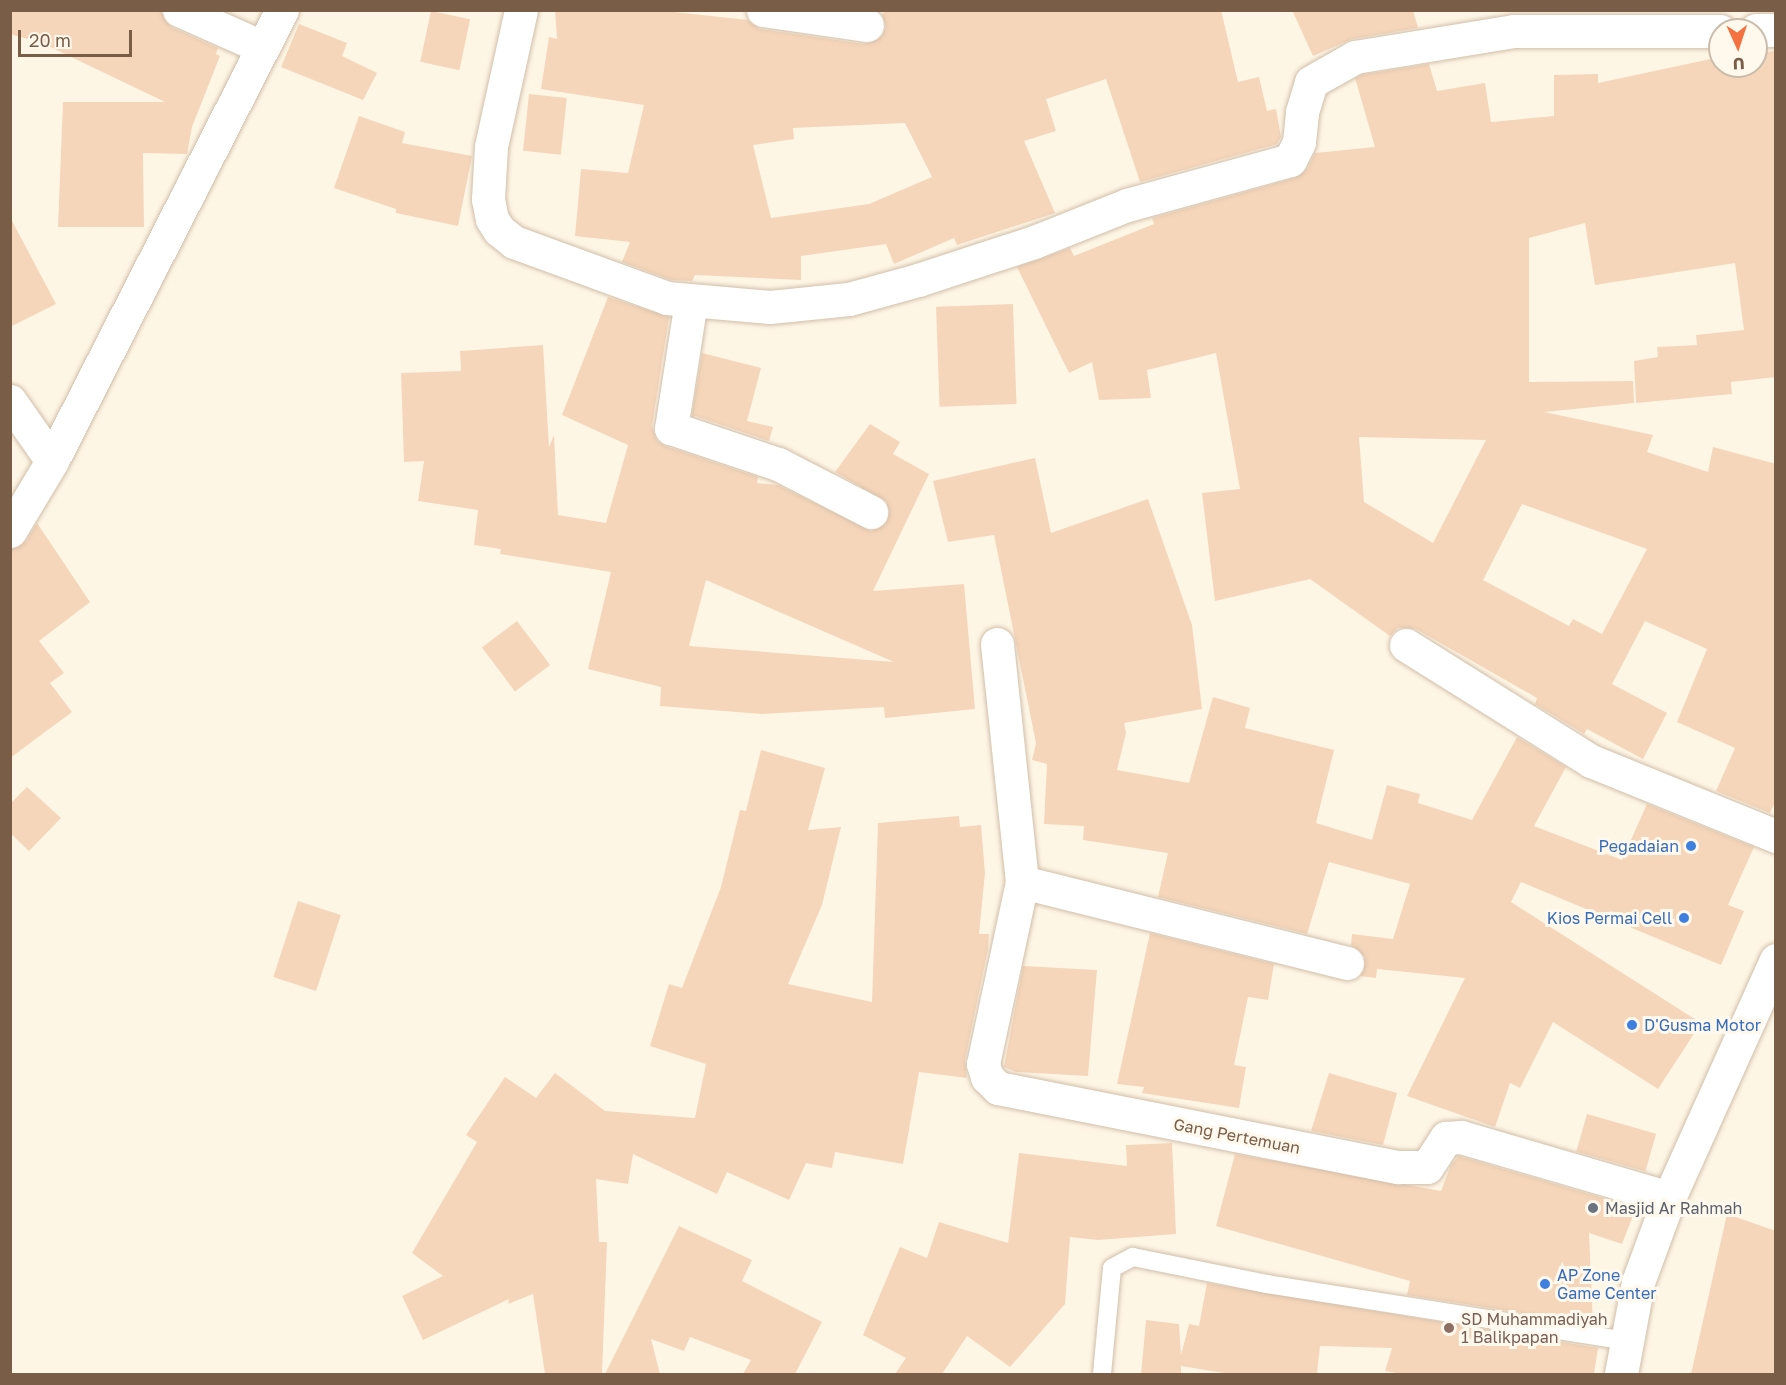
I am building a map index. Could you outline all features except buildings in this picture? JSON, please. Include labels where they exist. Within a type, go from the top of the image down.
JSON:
[{"type":"street","points":[[179,10],[262,47]]},
{"type":"street","points":[[10,531],[52,461],[282,10]]},
{"type":"street","points":[[521,10],[491,147],[488,199],[492,219],[514,242],[667,298],[770,307],[849,299],[998,255],[1174,190],[1290,160],[1299,142],[1302,112],[1311,82],[1355,57],[1514,31],[1708,31]]},
{"type":"street","points":[[763,10],[867,25]]},
{"type":"street","points":[[691,301],[671,428],[778,464],[871,512]]},
{"type":"street","points":[[10,401],[52,461]]},
{"type":"street","name":"Gang Pertemuan","points":[[997,644],[1022,882],[983,1064],[987,1077],[998,1088],[1398,1167],[1427,1167],[1446,1138],[1461,1137],[1669,1198]]},
{"type":"street","points":[[1406,645],[1591,761],[1776,836]]},
{"type":"street","points":[[1022,882],[1347,963]]},
{"type":"street","points":[[1621,1374],[1625,1341],[1638,1282],[1669,1198],[1776,960]]},
{"type":"lane","points":[[1102,1374],[1112,1268],[1133,1257],[1267,1284],[1625,1341]]},
{"type":"place","name":"Pegadaian","points":[[1691,846]]},
{"type":"place","name":"Kios Permai Cell","points":[[1684,918]]},
{"type":"place","name":"D'Gusma Motor","points":[[1632,1025]]},
{"type":"place","name":"Masjid Ar Rahmah","points":[[1593,1208]]},
{"type":"place","name":"AP Zone Game Center","points":[[1545,1284]]},
{"type":"place","name":"SD Muhammadiyah 1 Balikpapan","points":[[1449,1328]]}]
